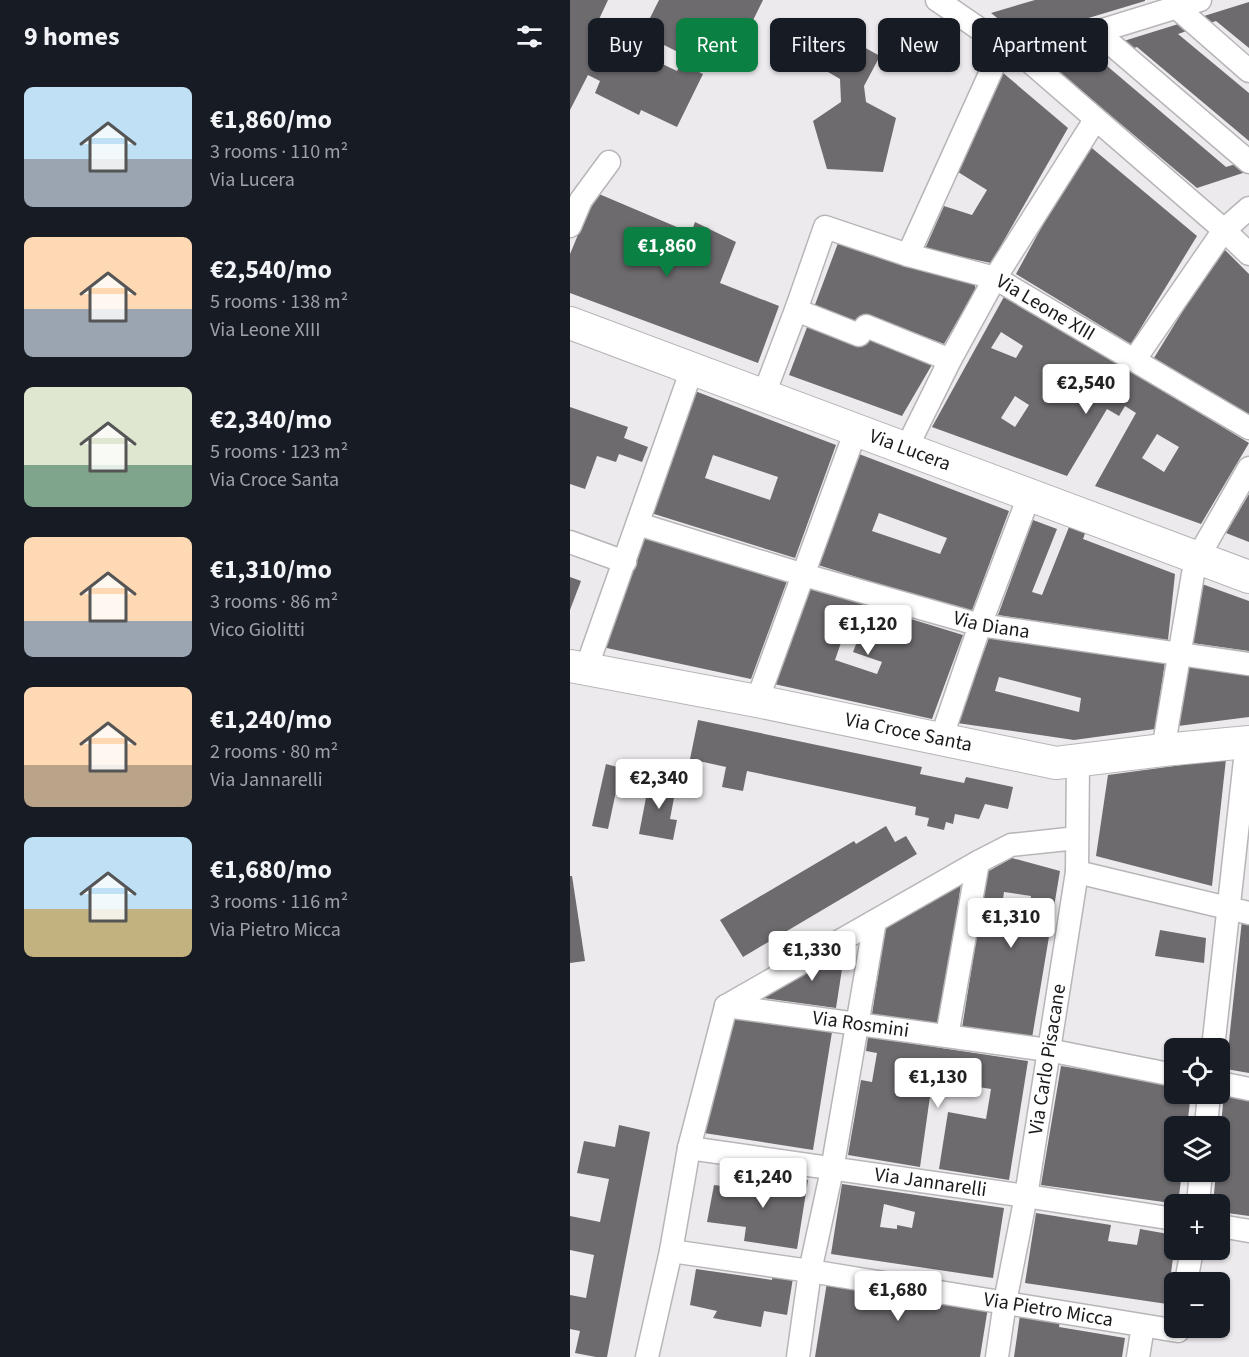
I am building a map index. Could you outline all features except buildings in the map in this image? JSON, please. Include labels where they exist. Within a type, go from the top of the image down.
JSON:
[{"type":"street","points":[[937,0],[972,23]]},
{"type":"street","points":[[1108,29],[1200,0]]},
{"type":"street","points":[[1176,7],[1249,71]]},
{"type":"street","points":[[1108,41],[1249,162]]},
{"type":"street","points":[[908,255],[1001,72]]},
{"type":"street","points":[[1038,72],[1224,230],[1249,254]]},
{"type":"street","points":[[906,449],[950,360],[995,278],[1095,120]]},
{"type":"street","points":[[570,225],[581,200],[609,162]]},
{"type":"street","points":[[1135,359],[1224,230],[1249,208]]},
{"type":"street","name":"Via Leone XIII","points":[[796,310],[825,227],[908,255],[995,278],[1249,428]]},
{"type":"street","points":[[764,394],[796,310],[859,334],[866,326],[950,360]]},
{"type":"street","name":"Via Lucera","points":[[570,322],[1249,577]]},
{"type":"street","points":[[578,668],[625,561],[692,369]]},
{"type":"street","points":[[757,701],[856,429]]},
{"type":"street","points":[[1163,750],[1192,574],[1197,559],[1249,468]]},
{"type":"street","points":[[941,739],[980,625],[1029,496]]},
{"type":"street","name":"Via Diana","points":[[638,524],[804,575],[980,625],[1249,664]]},
{"type":"street","points":[[570,542],[625,561]]},
{"type":"street","name":"Via Croce Santa","points":[[578,668],[757,701],[1056,763],[1248,742]]},
{"type":"street","points":[[1215,1038],[1239,910],[1248,742]]},
{"type":"street","name":"Via Carlo Pisacane","points":[[997,1357],[1005,1302],[1026,1196],[1077,872],[1078,761]]},
{"type":"street","points":[[647,1357],[671,1251],[689,1148],[726,1006],[1011,845],[1077,838]]},
{"type":"street","points":[[947,1036],[978,862]]},
{"type":"street","points":[[1077,872],[1239,910]]},
{"type":"street","points":[[798,1357],[810,1271],[832,1170],[875,921]]},
{"type":"street","name":"Via Rosmini","points":[[726,1006],[1048,1050],[1164,1073]]},
{"type":"street","points":[[1230,1085],[1249,1089]]},
{"type":"street","name":"Via Jannarelli","points":[[689,1148],[1026,1196],[1164,1218]]},
{"type":"street","points":[[1230,1228],[1249,1231]]},
{"type":"street","name":"Via Pietro Micca","points":[[671,1251],[1164,1328]]},
{"type":"street","points":[[1138,1357],[1143,1326]]}]
